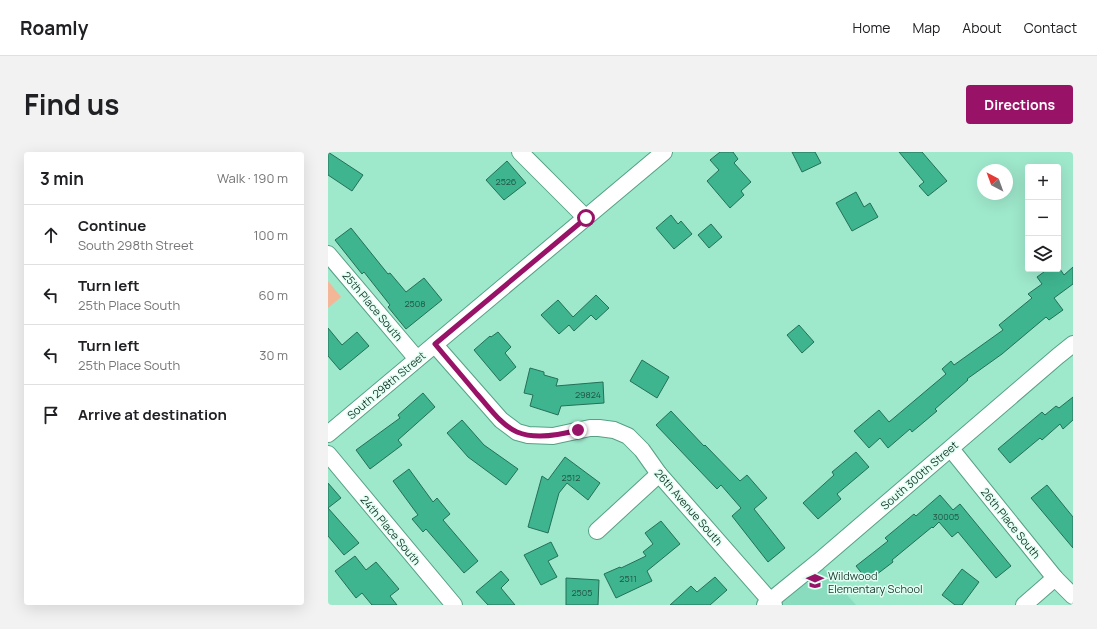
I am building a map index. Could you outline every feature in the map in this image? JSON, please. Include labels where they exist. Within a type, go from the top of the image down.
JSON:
[{"type":"street","points":[[520,152],[586,218]]},
{"type":"street","name":"South 298th Street","points":[[328,434],[664,152]]},
{"type":"street","name":"25th Place South","points":[[328,254],[417,359]]},
{"type":"street","name":"26th Avenue South","points":[[435,344],[501,420],[517,432],[528,435],[553,436],[590,428],[598,428],[614,430],[628,436],[642,450],[659,474],[770,603]]},
{"type":"street","name":"South 300th Street","points":[[770,603],[1073,344]]},
{"type":"street","name":"26th Place South","points":[[951,449],[1055,578],[1073,596]]},
{"type":"street","name":"24th Place South","points":[[328,454],[454,605]]},
{"type":"street","points":[[597,531],[659,474]]},
{"type":"street","points":[[1024,605],[1055,578]]},
{"type":"shaded area","points":[[328,281],[341,297],[328,308]]},
{"type":"shaded area","name":"Wildwood Elementary School","points":[[818,562],[856,605],[765,605]]},
{"type":"building","points":[[328,152],[363,175],[352,191],[328,175]]},
{"type":"building","points":[[720,152],[733,152],[738,159],[734,163],[751,182],[741,191],[744,195],[730,208],[707,181],[719,170],[710,160]]},
{"type":"building","points":[[792,152],[815,152],[821,163],[802,172]]},
{"type":"building","points":[[899,152],[922,152],[947,181],[928,196],[919,186],[924,182]]},
{"type":"building","points":[[507,161],[526,183],[504,200],[486,180]]},
{"type":"building","points":[[856,192],[864,207],[870,203],[878,217],[852,231],[836,203]]},
{"type":"building","points":[[671,215],[678,224],[681,221],[692,234],[674,249],[656,228]]},
{"type":"building","points":[[711,224],[722,237],[709,248],[698,235]]},
{"type":"building","points":[[351,228],[388,274],[390,273],[406,292],[424,278],[442,300],[406,329],[388,307],[390,305],[364,272],[362,274],[335,240]]},
{"type":"building","points":[[1073,267],[1073,284],[1054,298],[1063,310],[1049,320],[1046,317],[1002,354],[967,379],[968,380],[935,409],[937,411],[912,432],[910,429],[888,448],[880,438],[869,448],[854,431],[879,410],[889,422],[946,374],[942,369],[951,361],[954,365],[1003,330],[999,325],[1032,298],[1028,294],[1042,284],[1037,277],[1044,272],[1061,272],[1061,270],[1064,275]]},
{"type":"building","points":[[596,295],[609,308],[596,320],[591,315],[574,331],[569,325],[559,334],[541,315],[558,300],[573,317]]},
{"type":"building","points":[[799,325],[814,342],[802,353],[787,335]]},
{"type":"building","points":[[328,328],[342,345],[357,332],[369,346],[340,370],[328,356]]},
{"type":"building","points":[[498,332],[511,347],[505,353],[516,367],[500,381],[474,350],[490,336],[491,337]]},
{"type":"building","points":[[642,360],[669,377],[657,398],[630,381]]},
{"type":"building","points":[[530,368],[544,372],[544,375],[558,379],[556,386],[603,382],[604,403],[561,406],[558,415],[530,406],[533,395],[524,393]]},
{"type":"building","points":[[423,393],[435,407],[398,440],[402,445],[370,469],[356,450],[400,418],[398,415]]},
{"type":"building","points":[[1073,397],[1073,420],[1063,429],[1060,424],[1042,440],[1040,438],[1010,463],[998,449],[1042,412],[1045,415],[1056,406],[1059,408]]},
{"type":"building","points":[[671,411],[740,481],[747,475],[767,498],[754,509],[785,548],[768,562],[732,516],[741,508],[721,485],[717,489],[656,425]]},
{"type":"building","points":[[462,420],[484,445],[518,469],[506,485],[468,457],[447,433]]},
{"type":"building","points":[[856,452],[869,467],[837,494],[841,499],[818,519],[803,503],[834,475],[832,472]]},
{"type":"building","points":[[565,457],[600,483],[588,500],[567,483],[559,493],[548,533],[528,527],[542,476],[548,480]]},
{"type":"building","points":[[409,469],[433,502],[437,498],[450,514],[443,520],[478,561],[464,573],[426,529],[423,532],[412,519],[418,515],[393,481]]},
{"type":"building","points":[[328,483],[341,498],[328,508]]},
{"type":"building","points":[[1047,485],[1073,517],[1073,548],[1031,498]]},
{"type":"building","points":[[940,495],[953,510],[960,504],[1011,566],[996,578],[958,532],[952,537],[939,522],[892,560],[893,562],[868,581],[856,566],[888,541],[885,538],[914,514],[916,516]]},
{"type":"building","points":[[328,508],[359,543],[344,555],[328,536]]},
{"type":"building","points":[[661,521],[680,544],[647,571],[652,581],[616,598],[604,574],[646,556],[643,552],[653,544],[645,533]]},
{"type":"building","points":[[551,542],[558,556],[548,561],[557,577],[541,585],[524,555]]},
{"type":"building","points":[[355,556],[366,570],[376,562],[399,589],[390,596],[397,605],[372,605],[362,593],[356,598],[335,571]]},
{"type":"building","points":[[962,569],[979,582],[962,605],[955,605],[942,595]]},
{"type":"building","points":[[501,571],[509,580],[501,588],[515,605],[488,605],[476,592]]},
{"type":"building","points":[[715,577],[727,590],[710,605],[670,605],[691,586],[697,592]]},
{"type":"building","points":[[566,578],[599,580],[598,605],[566,605]]},
{"type":"place","name":"Wildwood Elementary School","points":[[815,581]]},
{"type":"route","points":[[578,430],[553,436],[528,435],[513,430],[505,424],[488,406],[435,344],[586,218]]}]
